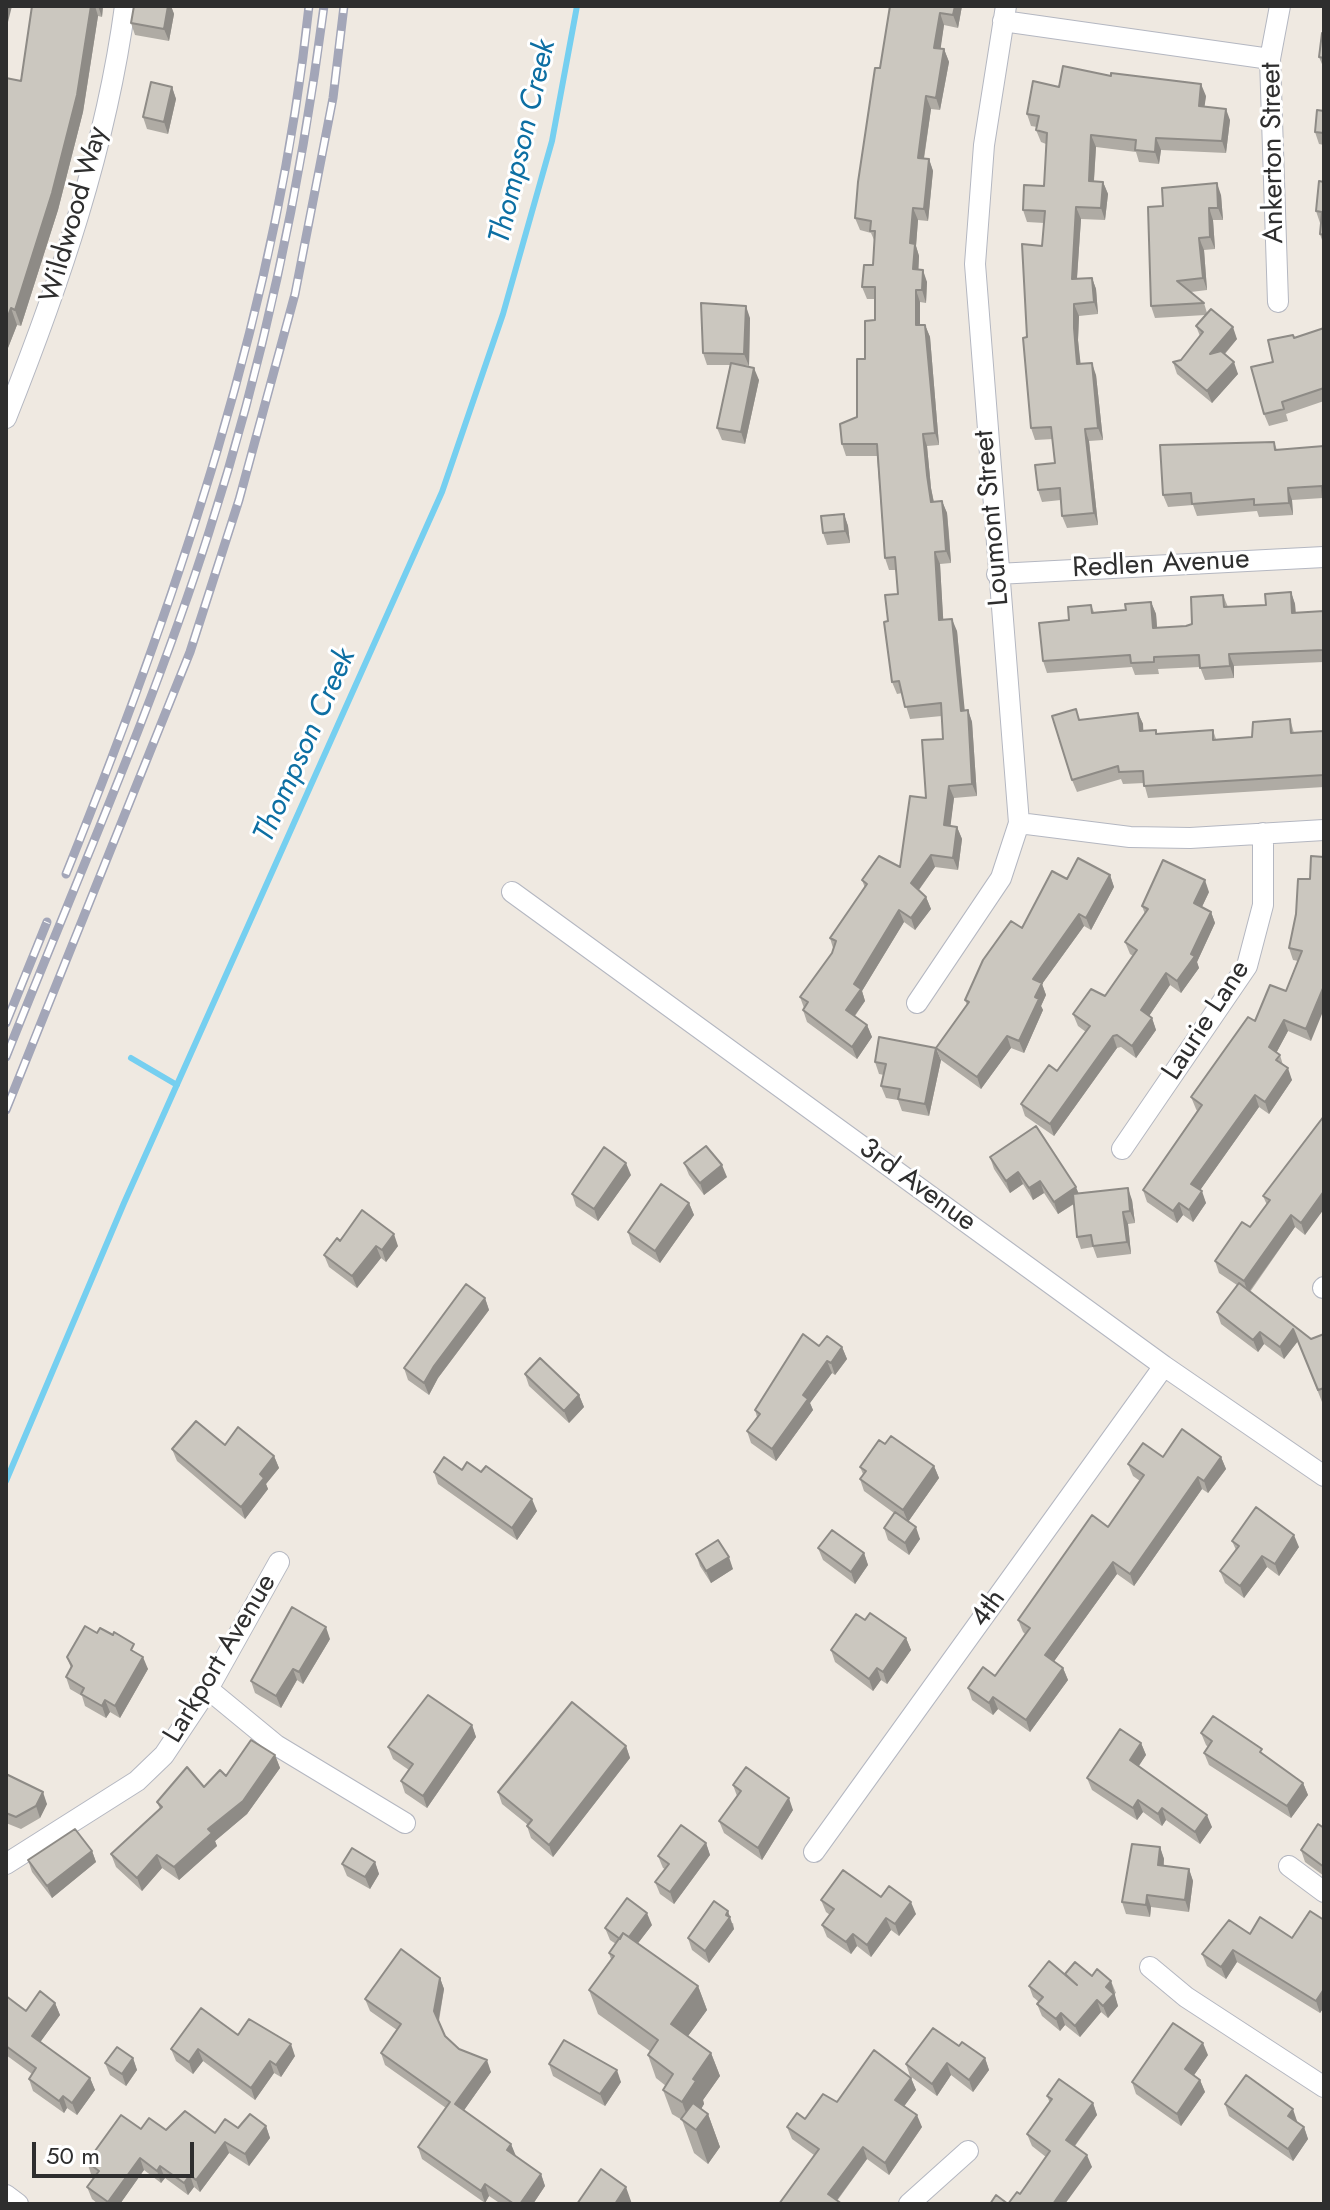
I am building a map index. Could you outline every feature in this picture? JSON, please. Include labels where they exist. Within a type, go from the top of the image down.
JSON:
[{"type":"street","name":"Wildwood Way","points":[[6,418],[42,327],[74,232],[110,86],[125,6]]},
{"type":"street","name":"Ankerton Street","points":[[1278,302],[1270,59],[1280,6]]},
{"type":"street","points":[[1005,13],[1270,59]]},
{"type":"street","name":"Loumont Street","points":[[917,1003],[1001,878],[1019,823],[975,264],[984,145],[1005,13]]},
{"type":"street","name":"Redlen Avenue","points":[[997,574],[1324,557]]},
{"type":"street","points":[[1019,823],[1130,837],[1324,830]]},
{"type":"street","name":"Laurie Lane","points":[[1122,1149],[1247,966],[1263,905],[1263,833]]},
{"type":"street","name":"3rd Avenue","points":[[512,892],[1164,1366],[1324,1476]]},
{"type":"street","name":"4th","points":[[814,1852],[1164,1366]]},
{"type":"street","name":"Larkport Avenue","points":[[6,1864],[137,1781],[164,1755],[208,1689],[279,1562]]},
{"type":"street","points":[[208,1689],[276,1745],[405,1823]]},
{"type":"street","points":[[1289,1866],[1324,1892]]},
{"type":"street","points":[[1150,1967],[1186,1997],[1324,2087]]},
{"type":"street","points":[[909,2204],[968,2151]]},
{"type":"street","points":[[6,2195],[18,2204]]},
{"type":"building","points":[[32,6],[91,6],[77,95],[52,193],[15,310],[11,308],[6,321],[6,78],[21,81]]},
{"type":"building","points":[[134,6],[168,6],[164,29],[131,23]]},
{"type":"building","points":[[890,6],[955,6],[953,15],[940,13],[934,48],[944,49],[936,98],[926,96],[918,158],[929,159],[924,209],[913,208],[910,243],[915,244],[913,269],[923,270],[922,290],[916,290],[916,325],[925,325],[935,433],[923,434],[927,475],[931,502],[942,501],[944,522],[946,551],[935,552],[939,620],[952,619],[961,711],[968,710],[972,784],[949,786],[944,825],[957,827],[953,858],[931,855],[911,883],[926,897],[911,918],[899,910],[854,984],[861,989],[846,1010],[867,1025],[852,1047],[803,1010],[808,1002],[800,997],[832,953],[836,941],[830,938],[867,884],[862,880],[879,856],[900,867],[910,796],[926,798],[922,740],[943,739],[941,703],[905,707],[899,681],[892,682],[884,622],[888,621],[885,595],[898,594],[895,557],[885,558],[877,444],[842,444],[840,424],[857,417],[857,359],[865,359],[865,321],[875,320],[875,287],[862,287],[864,265],[873,265],[875,231],[870,231],[871,221],[855,218],[875,68],[880,68]]},
{"type":"building","points":[[1324,33],[1324,58],[1319,57]]},
{"type":"building","points":[[1063,66],[1111,76],[1111,73],[1201,84],[1199,106],[1226,109],[1222,141],[1156,138],[1155,152],[1135,150],[1136,140],[1091,135],[1089,181],[1103,182],[1101,208],[1076,207],[1072,279],[1092,278],[1094,302],[1074,304],[1074,328],[1077,364],[1092,363],[1098,428],[1085,429],[1094,513],[1062,516],[1060,488],[1038,490],[1035,465],[1055,463],[1051,427],[1031,428],[1023,338],[1027,337],[1022,244],[1042,246],[1045,211],[1023,210],[1024,185],[1044,186],[1047,133],[1036,130],[1039,116],[1027,114],[1033,81],[1059,87]]},
{"type":"building","points":[[151,82],[172,87],[164,122],[143,117]]},
{"type":"building","points":[[1317,110],[1324,111],[1324,133],[1315,132]]},
{"type":"building","points":[[1319,181],[1324,182],[1324,235],[1320,234],[1322,212],[1316,211]]},
{"type":"building","points":[[1217,183],[1218,208],[1209,208],[1210,237],[1199,238],[1203,278],[1177,281],[1204,303],[1151,306],[1148,207],[1163,206],[1162,188]]},
{"type":"building","points":[[701,303],[746,306],[744,354],[703,353]]},
{"type":"building","points":[[1211,309],[1233,327],[1210,354],[1221,351],[1234,362],[1207,391],[1173,362],[1181,360],[1203,332],[1196,326]]},
{"type":"building","points":[[1324,328],[1324,388],[1282,402],[1284,409],[1264,414],[1251,367],[1273,362],[1268,340],[1293,335],[1294,338]]},
{"type":"building","points":[[731,363],[754,368],[741,432],[717,428]]},
{"type":"building","points":[[1274,442],[1275,450],[1324,446],[1324,497],[1322,486],[1288,488],[1289,503],[1254,505],[1254,499],[1192,504],[1191,493],[1163,495],[1160,445]]},
{"type":"building","points":[[844,514],[845,531],[823,533],[821,516]]},
{"type":"building","points":[[1291,592],[1292,613],[1324,611],[1324,650],[1229,654],[1230,666],[1200,668],[1199,655],[1154,657],[1154,662],[1131,663],[1130,655],[1043,661],[1039,623],[1069,620],[1068,607],[1091,605],[1092,613],[1126,610],[1125,604],[1151,602],[1153,628],[1186,626],[1192,624],[1191,597],[1223,595],[1224,607],[1266,605],[1265,594]]},
{"type":"building","points":[[1076,709],[1079,720],[1138,713],[1140,731],[1156,730],[1156,734],[1213,730],[1213,740],[1252,737],[1253,722],[1290,719],[1291,733],[1324,731],[1324,775],[1144,786],[1143,771],[1119,772],[1118,766],[1072,780],[1052,716]]},
{"type":"building","points":[[1311,856],[1324,857],[1324,986],[1306,1029],[1284,1020],[1269,1047],[1280,1055],[1276,1060],[1288,1068],[1265,1102],[1255,1095],[1191,1184],[1202,1191],[1189,1210],[1179,1203],[1173,1211],[1143,1190],[1202,1105],[1191,1097],[1248,1017],[1255,1021],[1270,985],[1286,991],[1302,951],[1289,948],[1296,914],[1298,879],[1310,879]]},
{"type":"building","points":[[1078,858],[1110,875],[1086,918],[1079,914],[1033,979],[1042,983],[1035,997],[1039,999],[1019,1041],[1007,1036],[977,1077],[936,1048],[969,1002],[965,1000],[983,960],[1011,921],[1022,928],[1052,871],[1067,879]]},
{"type":"building","points":[[1163,860],[1205,880],[1194,903],[1211,912],[1191,954],[1195,956],[1177,981],[1166,973],[1141,1010],[1152,1018],[1132,1046],[1117,1035],[1113,1036],[1050,1124],[1021,1104],[1049,1065],[1057,1071],[1090,1026],[1073,1014],[1091,989],[1105,996],[1137,950],[1125,942],[1148,909],[1142,906]]},
{"type":"building","points":[[879,1037],[936,1048],[925,1104],[898,1099],[900,1089],[881,1086],[886,1064],[875,1062]]},
{"type":"building","points":[[1324,1116],[1324,1191],[1301,1223],[1291,1215],[1244,1281],[1215,1261],[1242,1222],[1250,1227],[1270,1200],[1263,1196]]},
{"type":"building","points":[[1036,1126],[1076,1187],[1054,1202],[1040,1181],[1029,1188],[1018,1172],[1006,1181],[990,1157]]},
{"type":"building","points":[[706,1146],[722,1165],[700,1183],[684,1163]]},
{"type":"building","points":[[604,1147],[626,1163],[594,1209],[572,1194]]},
{"type":"building","points":[[661,1184],[689,1203],[655,1251],[628,1232]]},
{"type":"building","points":[[1128,1188],[1130,1211],[1123,1212],[1127,1242],[1093,1246],[1091,1235],[1077,1237],[1073,1194]]},
{"type":"building","points":[[362,1210],[394,1234],[382,1250],[376,1246],[352,1276],[324,1255],[337,1238],[340,1241]]},
{"type":"building","points":[[1239,1283],[1311,1339],[1324,1334],[1324,1388],[1318,1390],[1293,1329],[1280,1347],[1260,1332],[1253,1340],[1217,1312]]},
{"type":"building","points":[[466,1284],[485,1298],[424,1383],[404,1368]]},
{"type":"building","points":[[803,1334],[819,1346],[827,1336],[842,1347],[831,1363],[827,1361],[803,1395],[808,1399],[772,1449],[747,1431],[760,1414],[755,1410]]},
{"type":"building","points":[[540,1358],[579,1395],[564,1411],[525,1374]]},
{"type":"building","points":[[196,1421],[225,1445],[238,1427],[274,1456],[260,1474],[264,1478],[241,1507],[172,1449]]},
{"type":"building","points":[[1182,1429],[1221,1457],[1204,1481],[1198,1477],[1130,1574],[1113,1562],[1045,1655],[1063,1668],[1026,1720],[993,1697],[989,1703],[968,1688],[983,1667],[995,1676],[1030,1628],[1018,1620],[1092,1515],[1108,1527],[1144,1475],[1128,1464],[1143,1443],[1163,1457]]},
{"type":"building","points":[[891,1436],[934,1466],[903,1510],[860,1479],[866,1471],[860,1467],[879,1440],[885,1444]]},
{"type":"building","points":[[444,1457],[462,1470],[467,1462],[481,1472],[486,1466],[532,1499],[512,1528],[434,1472]]},
{"type":"building","points":[[1256,1507],[1294,1535],[1275,1564],[1262,1556],[1240,1586],[1220,1571],[1239,1546],[1232,1541]]},
{"type":"building","points":[[895,1512],[916,1527],[905,1543],[884,1528]]},
{"type":"building","points":[[832,1530],[864,1553],[851,1572],[818,1548]]},
{"type":"building","points":[[718,1540],[729,1557],[706,1571],[696,1554]]},
{"type":"building","points":[[292,1607],[326,1627],[299,1672],[293,1669],[276,1696],[251,1681]]},
{"type":"building","points":[[870,1613],[906,1638],[883,1672],[877,1668],[869,1679],[831,1650],[856,1614],[865,1620]]},
{"type":"building","points":[[85,1626],[97,1633],[100,1628],[113,1635],[114,1632],[134,1644],[131,1650],[143,1657],[115,1706],[105,1700],[102,1706],[81,1694],[84,1688],[66,1677],[72,1666],[67,1657]]},
{"type":"building","points":[[428,1695],[472,1725],[423,1796],[401,1781],[413,1764],[388,1747]]},
{"type":"building","points":[[572,1702],[626,1746],[549,1845],[527,1826],[532,1820],[498,1792]]},
{"type":"building","points":[[1213,1716],[1262,1749],[1260,1752],[1303,1783],[1287,1806],[1204,1753],[1212,1741],[1201,1733]]},
{"type":"building","points":[[1120,1729],[1141,1743],[1130,1760],[1207,1815],[1195,1832],[1162,1808],[1158,1814],[1138,1800],[1133,1808],[1087,1778]]},
{"type":"building","points":[[251,1740],[275,1755],[243,1801],[208,1829],[212,1833],[174,1867],[157,1855],[137,1878],[111,1854],[162,1807],[157,1802],[187,1767],[204,1787],[220,1770],[226,1776]]},
{"type":"building","points":[[746,1767],[789,1798],[758,1848],[719,1821],[741,1791],[733,1785]]},
{"type":"building","points":[[6,1774],[43,1792],[36,1806],[16,1817],[6,1813]]},
{"type":"building","points":[[1318,1824],[1324,1828],[1324,1867],[1301,1850]]},
{"type":"building","points":[[681,1825],[706,1843],[670,1892],[655,1882],[669,1864],[658,1856]]},
{"type":"building","points":[[75,1829],[92,1851],[47,1886],[28,1860]]},
{"type":"building","points":[[1132,1844],[1160,1847],[1158,1865],[1189,1869],[1185,1900],[1147,1895],[1146,1905],[1122,1902]]},
{"type":"building","points":[[352,1848],[375,1862],[365,1877],[342,1864]]},
{"type":"building","points":[[843,1870],[881,1897],[889,1886],[911,1902],[895,1924],[886,1918],[867,1945],[853,1934],[846,1942],[822,1925],[834,1909],[821,1900]]},
{"type":"building","points":[[627,1898],[647,1913],[629,1937],[623,1933],[620,1939],[605,1928]]},
{"type":"building","points":[[714,1901],[728,1911],[726,1915],[730,1917],[705,1951],[688,1938]]},
{"type":"building","points":[[1310,1911],[1324,1920],[1324,1989],[1316,2001],[1233,1950],[1221,1967],[1202,1954],[1229,1920],[1250,1934],[1260,1917],[1292,1938]]},
{"type":"building","points":[[623,1933],[698,1986],[671,2024],[711,2053],[682,2102],[663,2090],[673,2074],[648,2055],[658,2040],[589,1990],[614,1956],[609,1953]]},
{"type":"building","points":[[401,1949],[440,1978],[434,2011],[445,2036],[459,2049],[487,2060],[455,2104],[511,2144],[507,2150],[541,2174],[520,2204],[514,2204],[485,2184],[481,2191],[418,2147],[450,2102],[381,2053],[401,2024],[365,1999]]},
{"type":"building","points":[[1049,1961],[1077,1985],[1065,1974],[1075,1962],[1092,1976],[1097,1969],[1111,1981],[1106,1987],[1114,1994],[1103,2006],[1097,2000],[1075,2026],[1061,2013],[1056,2019],[1037,2004],[1043,1997],[1029,1986]]},
{"type":"building","points":[[40,1991],[55,2003],[32,2036],[90,2078],[72,2103],[63,2096],[59,2101],[29,2079],[36,2068],[6,2046],[6,1996],[26,2011]]},
{"type":"building","points":[[201,2008],[238,2035],[249,2019],[291,2044],[276,2065],[270,2061],[251,2088],[198,2049],[189,2062],[171,2049]]},
{"type":"building","points":[[1173,2023],[1203,2043],[1185,2069],[1200,2080],[1177,2114],[1132,2082]]},
{"type":"building","points":[[933,2028],[959,2046],[962,2042],[985,2058],[969,2080],[947,2063],[932,2084],[906,2064]]},
{"type":"building","points":[[564,2040],[617,2070],[600,2094],[549,2064]]},
{"type":"building","points":[[117,2047],[133,2058],[122,2074],[105,2063]]},
{"type":"building","points":[[874,2050],[911,2078],[895,2100],[917,2115],[885,2163],[863,2147],[828,2194],[842,2204],[779,2204],[819,2149],[787,2127],[797,2113],[805,2119],[823,2094],[837,2102]]},
{"type":"building","points":[[1246,2075],[1293,2109],[1288,2116],[1304,2127],[1288,2149],[1225,2104]]},
{"type":"building","points":[[1059,2079],[1093,2103],[1066,2140],[1087,2155],[1053,2204],[1008,2204],[1017,2192],[1020,2194],[1050,2151],[1027,2134],[1052,2099],[1047,2096]]},
{"type":"building","points":[[693,2103],[708,2114],[696,2130],[681,2119]]},
{"type":"building","points":[[185,2111],[215,2133],[225,2119],[238,2128],[250,2114],[266,2126],[245,2154],[225,2142],[196,2180],[190,2175],[184,2183],[160,2166],[157,2171],[140,2158],[108,2202],[87,2187],[99,2171],[87,2162],[121,2115],[141,2129],[149,2118],[166,2130]]},
{"type":"building","points":[[601,2169],[626,2187],[615,2204],[577,2204]]},
{"type":"building","points":[[996,2195],[1008,2204],[990,2204]]},
{"type":"waterway","name":"Thompson Creek","points":[[6,1481],[124,1203],[442,492],[503,314],[552,141],[577,6]]},
{"type":"waterway","points":[[131,1058],[177,1085]]},
{"type":"railway","points":[[66,874],[147,663],[218,448],[248,340],[273,230],[294,119],[309,6]]},
{"type":"railway","points":[[6,1057],[163,665],[229,468],[263,337],[292,206],[324,6]]},
{"type":"railway","points":[[6,1110],[190,652],[239,500],[295,294],[333,98],[344,6]]},
{"type":"railway","points":[[6,1023],[47,922]]}]
